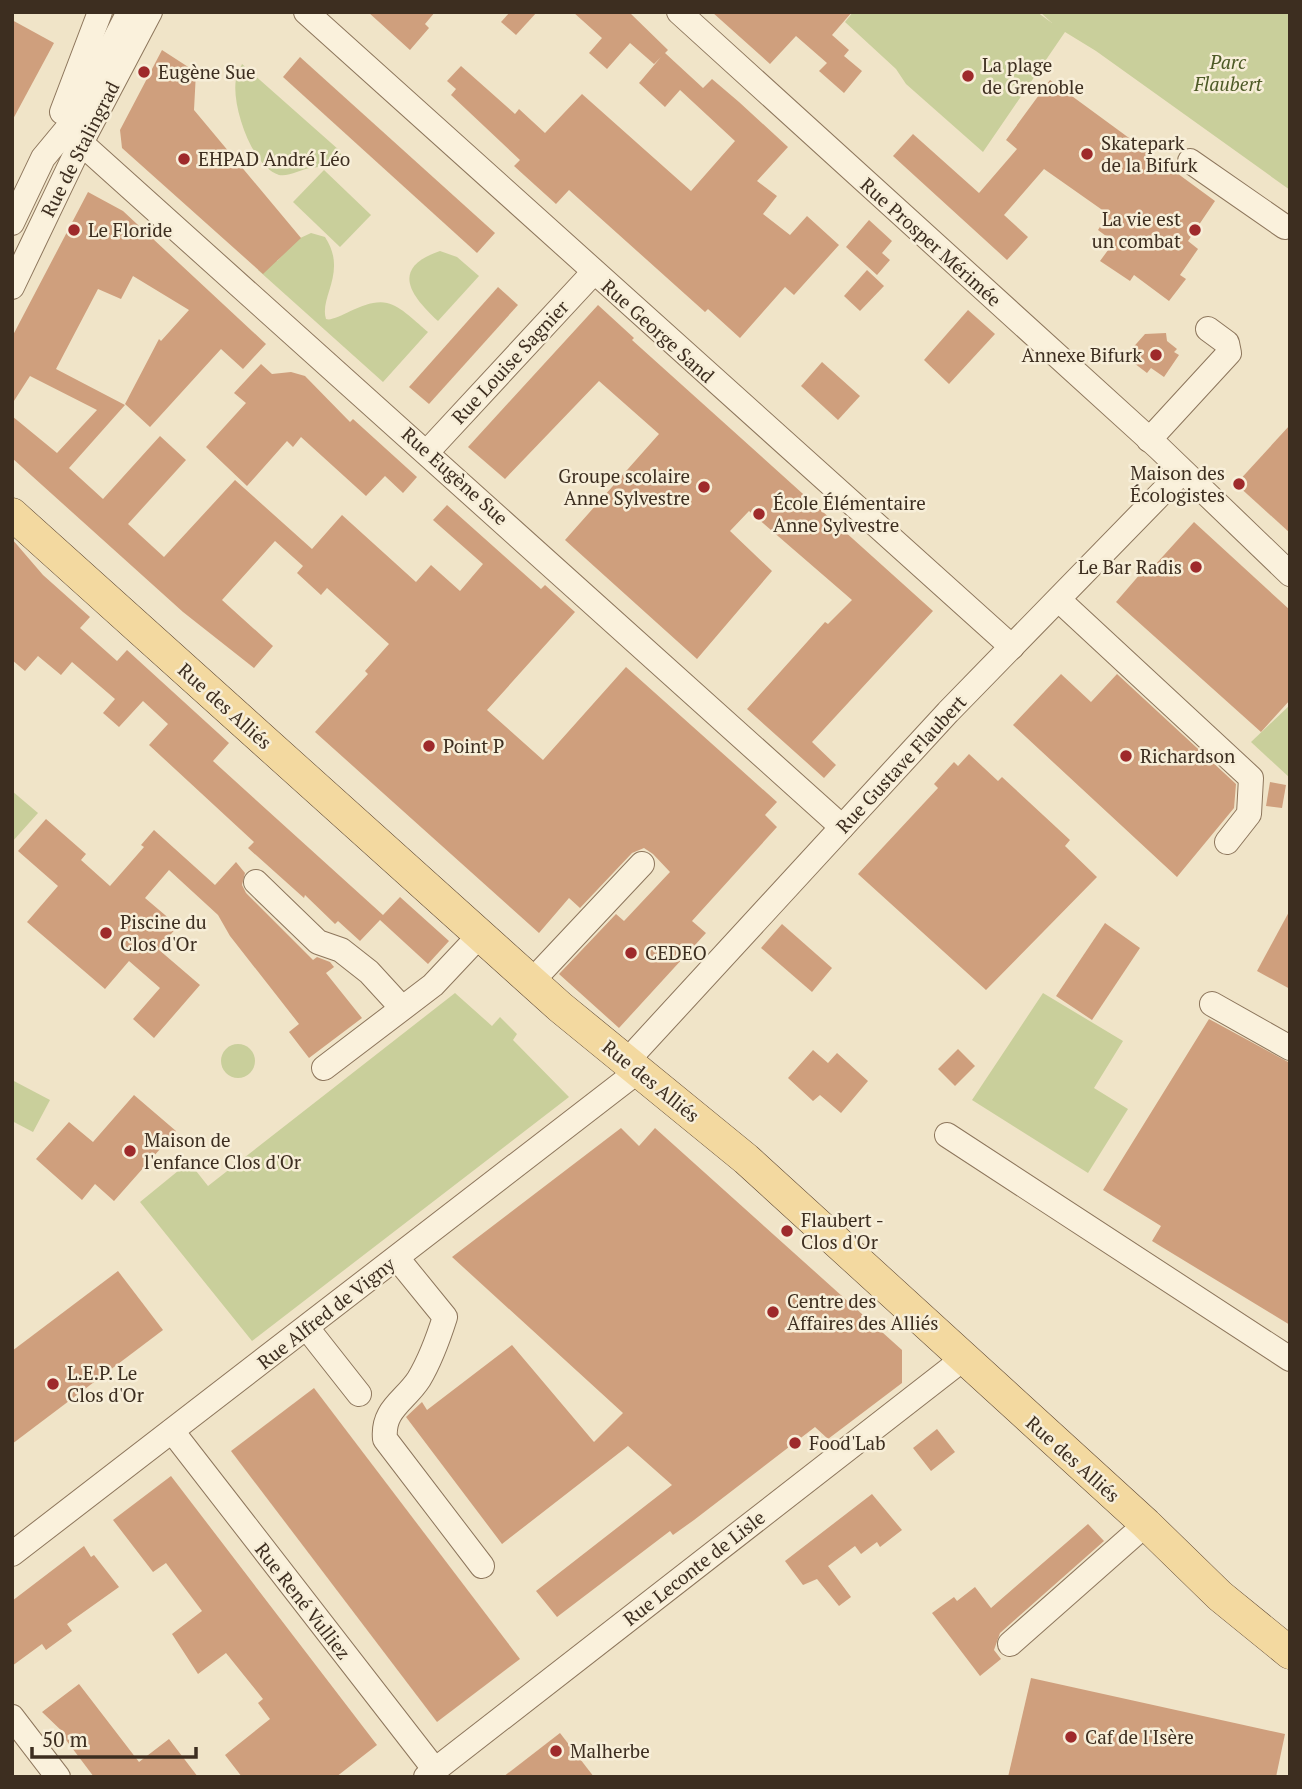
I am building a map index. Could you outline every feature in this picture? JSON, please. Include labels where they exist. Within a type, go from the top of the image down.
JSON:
[{"type":"main road","name":"Rue des Alliés","points":[[12,514],[480,935],[632,1066],[746,1159],[1146,1524],[1220,1596],[1289,1653]]},
{"type":"street","points":[[43,158],[100,12]]},
{"type":"street","name":"Rue de Stalingrad","points":[[12,287],[129,12]]},
{"type":"street","name":"Rue de Stalingrad","points":[[12,223],[43,158],[77,133],[150,12]]},
{"type":"street","name":"Rue George Sand","points":[[306,12],[593,273],[1012,647]]},
{"type":"street","name":"Rue Prosper Mérimée","points":[[679,12],[1149,440],[1290,574]]},
{"type":"street","name":"Rue Eugène Sue","points":[[77,133],[842,827]]},
{"type":"street","points":[[1190,161],[1285,227]]},
{"type":"street","name":"Rue Louise Sagnier","points":[[428,452],[593,273]]},
{"type":"street","points":[[1149,440],[1229,353],[1227,342],[1208,329]]},
{"type":"street","name":"Rue Gustave Flaubert","points":[[632,1066],[842,827],[1182,472]]},
{"type":"street","points":[[1059,600],[1251,778],[1249,814],[1227,842]]},
{"type":"street","points":[[533,980],[642,864]]},
{"type":"street","points":[[256,882],[318,942],[341,950],[369,972],[402,1008]]},
{"type":"street","points":[[324,1068],[433,985],[480,935]]},
{"type":"street","points":[[1212,1004],[1290,1048]]},
{"type":"street","name":"Rue Alfred de Vigny","points":[[12,1554],[397,1258],[632,1066]]},
{"type":"street","points":[[947,1135],[1290,1359]]},
{"type":"street","points":[[397,1258],[445,1317],[417,1383],[395,1403],[384,1425],[385,1438],[482,1566]]},
{"type":"street","points":[[307,1328],[359,1394]]},
{"type":"street","name":"Rue Leconte de Lisle","points":[[430,1773],[963,1359]]},
{"type":"street","name":"Rue René Vulliez","points":[[172,1431],[430,1773]]},
{"type":"street","points":[[1010,1644],[1146,1524]]},
{"type":"street","points":[[12,1717],[58,1777]]},
{"type":"green space","name":"Parc Flaubert","points":[[853,12],[1037,12],[1052,23],[1040,12],[1290,12],[1290,190],[1096,51],[1065,32],[983,152],[906,84],[896,69],[845,22]]},
{"type":"green space","points":[[242,64],[339,150],[342,157],[339,165],[315,167],[283,175],[269,170],[252,148],[240,119],[235,90],[236,77]]},
{"type":"green space","points":[[324,170],[371,215],[340,247],[293,202]]},
{"type":"green space","points":[[311,233],[325,237],[334,261],[334,273],[326,302],[326,319],[369,304],[387,303],[403,311],[428,332],[383,382],[258,270],[267,260],[277,261],[296,240]]},
{"type":"green space","points":[[440,251],[457,257],[479,276],[438,321],[413,292],[410,274],[415,265],[424,258]]},
{"type":"green space","points":[[1290,705],[1290,778],[1251,742]]},
{"type":"green space","points":[[12,791],[38,813],[12,842]]},
{"type":"green space","points":[[455,993],[492,1026],[500,1017],[517,1034],[513,1040],[569,1097],[252,1341],[140,1202],[189,1162],[208,1186]]},
{"type":"green space","points":[[1043,993],[1123,1041],[1094,1088],[1128,1109],[1088,1173],[972,1100]]},
{"type":"green space","points":[[238,1044],[250,1049],[255,1061],[250,1073],[238,1078],[226,1073],[221,1061],[226,1049]]},
{"type":"green space","points":[[12,1080],[50,1100],[33,1132],[12,1121]]},
{"type":"building","points":[[368,12],[435,12],[425,24],[429,28],[410,50]]},
{"type":"building","points":[[510,12],[537,12],[516,35],[501,22]]},
{"type":"building","points":[[573,12],[629,12],[668,50],[665,53],[703,88],[712,79],[739,102],[788,147],[757,181],[777,196],[763,214],[790,235],[807,216],[839,245],[794,295],[785,287],[740,338],[708,309],[705,312],[569,190],[556,204],[514,166],[520,160],[451,95],[456,89],[447,81],[461,66],[515,114],[519,109],[545,133],[582,94],[691,191],[735,141],[680,90],[665,107],[639,83],[661,57],[654,64],[630,43],[607,69],[589,53],[602,38]]},
{"type":"building","points":[[712,12],[852,12],[832,35],[849,50],[844,56],[862,71],[844,93],[819,71],[827,63],[796,36],[770,64]]},
{"type":"building","points":[[12,20],[54,43],[12,121]]},
{"type":"building","name":"EHPAD André Léo","points":[[162,50],[196,72],[194,110],[301,238],[263,274],[122,148],[120,130]]},
{"type":"building","points":[[300,57],[495,233],[477,253],[283,77]]},
{"type":"building","points":[[1050,80],[1215,201],[1188,241],[1198,249],[1180,275],[1186,279],[1169,301],[1134,275],[1130,281],[1100,261],[1114,242],[1098,230],[1108,214],[1044,169],[1004,215],[1028,237],[1007,260],[893,156],[913,134],[979,193],[1017,149],[1006,140]]},
{"type":"building","points":[[88,192],[123,211],[266,344],[243,369],[221,349],[150,427],[125,404],[159,339],[161,341],[189,310],[133,276],[121,299],[98,289],[56,369],[125,405],[69,468],[103,499],[160,436],[186,460],[128,524],[164,557],[235,480],[312,549],[342,515],[416,582],[431,565],[460,591],[483,564],[433,520],[447,505],[541,589],[545,585],[575,612],[487,710],[543,760],[626,667],[777,802],[765,815],[777,827],[692,921],[706,933],[619,1028],[559,974],[616,914],[624,921],[670,872],[653,854],[644,848],[632,853],[580,908],[569,898],[539,933],[315,732],[368,674],[365,671],[389,644],[327,588],[321,595],[297,573],[303,566],[275,541],[222,600],[273,646],[254,668],[183,612],[12,458],[12,416],[57,453],[97,410],[30,376],[12,404],[12,337]]},
{"type":"building","points":[[869,220],[892,241],[882,253],[890,260],[877,275],[846,247]]},
{"type":"building","points":[[867,270],[884,286],[860,311],[844,296]]},
{"type":"building","points":[[498,287],[518,305],[429,404],[409,387]]},
{"type":"building","name":"Groupe scolaire Anne Sylvestre","points":[[598,305],[634,338],[632,340],[933,611],[812,742],[836,765],[824,778],[747,709],[825,622],[828,624],[852,600],[749,511],[730,531],[772,571],[697,659],[565,540],[659,434],[599,381],[505,479],[468,447]]},
{"type":"building","points":[[968,310],[995,334],[949,384],[924,360]]},
{"type":"building","name":"Annexe Bifurk","points":[[1166,333],[1167,341],[1177,349],[1174,352],[1179,355],[1164,377],[1151,368],[1147,373],[1130,360],[1134,355],[1129,352],[1145,334]]},
{"type":"building","points":[[822,362],[860,396],[838,420],[801,386]]},
{"type":"building","points":[[261,364],[272,374],[291,372],[305,376],[350,422],[353,419],[417,477],[403,493],[385,476],[366,496],[301,437],[293,447],[287,441],[247,486],[206,447],[246,403],[234,393]]},
{"type":"building","points":[[1290,425],[1290,533],[1236,484]]},
{"type":"building","points":[[1194,522],[1290,610],[1290,700],[1261,732],[1116,602],[1141,573],[1145,576]]},
{"type":"building","points":[[12,539],[43,575],[90,617],[80,628],[117,661],[127,650],[229,743],[213,761],[383,915],[400,897],[449,941],[428,964],[380,920],[360,941],[338,921],[335,924],[305,895],[304,898],[248,848],[254,842],[149,745],[168,724],[143,701],[119,727],[103,713],[115,699],[72,662],[61,675],[38,656],[25,671],[12,660]]},
{"type":"building","name":"Richardson","points":[[1061,674],[1091,702],[1117,674],[1236,784],[1234,808],[1177,877],[1013,725]]},
{"type":"building","points":[[969,754],[998,781],[1002,777],[1070,840],[1065,846],[1097,877],[986,990],[858,874],[938,788],[934,784],[954,762],[958,766]]},
{"type":"building","points":[[1270,782],[1286,785],[1282,808],[1266,806]]},
{"type":"building","points":[[46,819],[86,854],[81,860],[110,886],[144,847],[141,845],[154,830],[215,885],[236,862],[245,873],[242,885],[246,893],[313,960],[317,957],[330,962],[334,967],[326,973],[362,1018],[309,1058],[289,1032],[299,1024],[230,936],[218,915],[169,870],[145,898],[178,926],[158,949],[200,985],[154,1038],[133,1019],[160,988],[129,961],[105,989],[27,922],[58,886],[18,851]]},
{"type":"building","points":[[1290,910],[1290,989],[1257,971]]},
{"type":"building","points":[[1105,923],[1140,948],[1092,1020],[1056,996]]},
{"type":"building","points":[[782,924],[832,968],[812,992],[761,948]]},
{"type":"building","points":[[1209,1019],[1290,1063],[1290,1325],[1152,1241],[1161,1226],[1103,1190]]},
{"type":"building","points":[[958,1049],[975,1066],[955,1086],[938,1069]]},
{"type":"building","points":[[813,1050],[828,1063],[837,1053],[868,1081],[841,1113],[820,1095],[813,1101],[788,1078]]},
{"type":"building","name":"Maison de l'enfance Clos d'Or","points":[[134,1095],[176,1131],[114,1201],[95,1184],[82,1200],[36,1159],[69,1122],[93,1142]]},
{"type":"building","points":[[621,1128],[639,1146],[655,1128],[902,1350],[902,1383],[828,1439],[815,1427],[694,1520],[673,1535],[670,1531],[557,1617],[536,1591],[672,1485],[628,1446],[502,1544],[406,1417],[422,1402],[427,1410],[512,1345],[594,1442],[623,1413],[452,1257]]},
{"type":"building","name":"L.E.P. Le Clos d'Or","points":[[118,1271],[163,1330],[12,1444],[12,1351]]},
{"type":"building","points":[[314,1388],[520,1659],[437,1722],[231,1451]]},
{"type":"building","points":[[937,1429],[955,1452],[931,1471],[913,1448]]},
{"type":"building","points":[[171,1476],[377,1745],[336,1777],[242,1777],[225,1755],[270,1719],[258,1703],[263,1699],[226,1653],[198,1674],[172,1634],[202,1611],[166,1563],[153,1572],[113,1520]]},
{"type":"building","points":[[872,1494],[902,1530],[880,1547],[877,1542],[861,1554],[855,1546],[828,1566],[851,1597],[839,1606],[817,1579],[803,1585],[785,1561]]},
{"type":"building","points":[[1088,1524],[1104,1541],[1000,1633],[994,1650],[1001,1659],[980,1676],[932,1613],[954,1597],[957,1601],[975,1587],[991,1608]]},
{"type":"building","points":[[84,1546],[119,1587],[67,1624],[72,1631],[46,1650],[42,1644],[12,1666],[12,1601]]},
{"type":"building","points":[[1031,1678],[1285,1734],[1276,1777],[1008,1777]]},
{"type":"building","points":[[79,1684],[139,1762],[169,1739],[198,1777],[94,1777],[63,1736],[65,1734],[42,1712]]},
{"type":"building","name":"Malherbe","points":[[560,1733],[594,1777],[503,1777]]},
{"type":"place","name":"Eugène Sue","points":[[144,72]]},
{"type":"place","name":"La plage de Grenoble","points":[[968,76]]},
{"type":"place","name":"Skatepark de la Bifurk","points":[[1087,154]]},
{"type":"place","name":"EHPAD André Léo","points":[[184,159]]},
{"type":"place","name":"Le Floride","points":[[74,230]]},
{"type":"place","name":"La vie est un combat","points":[[1195,230]]},
{"type":"place","name":"Annexe Bifurk","points":[[1156,355]]},
{"type":"place","name":"Maison des Écologistes","points":[[1239,484]]},
{"type":"place","name":"Groupe scolaire Anne Sylvestre","points":[[704,487]]},
{"type":"place","name":"École Élémentaire Anne Sylvestre","points":[[759,514]]},
{"type":"place","name":"Le Bar Radis","points":[[1196,567]]},
{"type":"place","name":"Point P","points":[[429,746]]},
{"type":"place","name":"Richardson","points":[[1126,756]]},
{"type":"place","name":"Piscine du Clos d'Or","points":[[106,933]]},
{"type":"place","name":"CEDEO","points":[[631,953]]},
{"type":"place","name":"Maison de l'enfance Clos d'Or","points":[[130,1151]]},
{"type":"place","name":"Flaubert - Clos d'Or","points":[[787,1231]]},
{"type":"place","name":"Centre des Affaires des Alliés","points":[[773,1312]]},
{"type":"place","name":"L.E.P. Le Clos d'Or","points":[[53,1384]]},
{"type":"place","name":"Food'Lab","points":[[795,1443]]},
{"type":"place","name":"Caf de l'Isère","points":[[1071,1737]]},
{"type":"place","name":"Malherbe","points":[[556,1751]]}]
